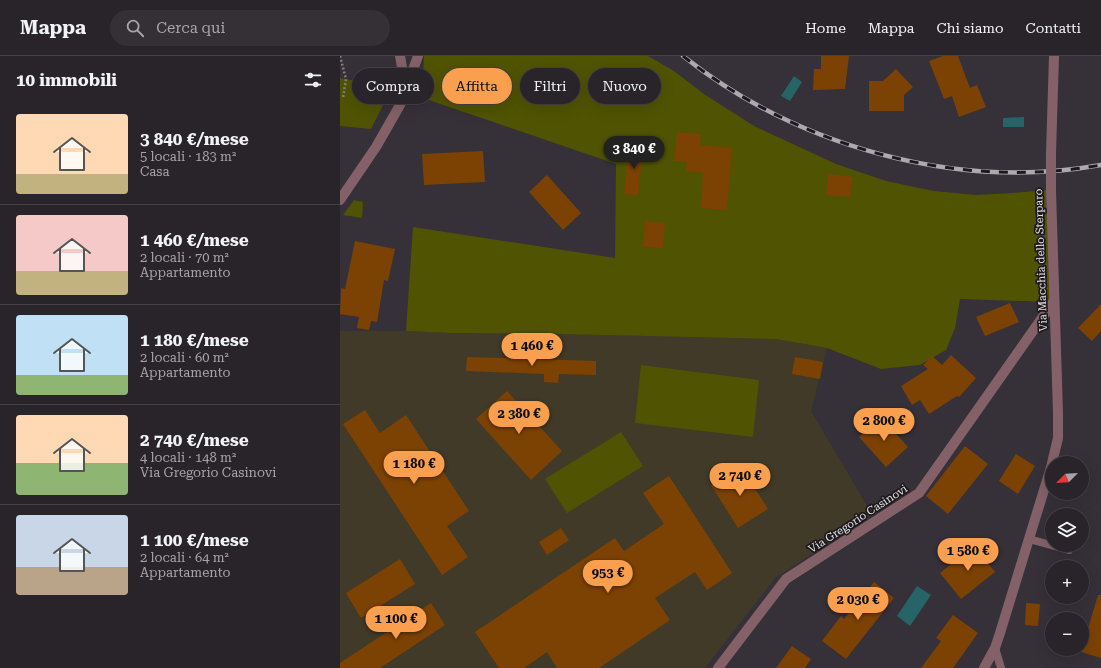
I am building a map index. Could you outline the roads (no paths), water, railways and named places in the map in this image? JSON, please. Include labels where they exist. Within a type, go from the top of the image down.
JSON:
[{"type":"street","points":[[392,120],[402,87],[402,66],[400,56]]},
{"type":"street","points":[[340,200],[364,166],[392,120],[400,105],[418,56]]},
{"type":"street","name":"Via Macchia dello Sterparo","points":[[1054,56],[1051,191],[1058,438],[1054,456]]},
{"type":"street","name":"Via Gregorio Casinovi","points":[[718,668],[786,579],[919,494],[1054,300]]},
{"type":"street","name":"Via Macchia dello Sterparo","points":[[984,668],[995,648],[1045,487]]},
{"type":"lane","points":[[1029,539],[1045,543]]},
{"type":"lane","points":[[995,648],[1001,668]]},
{"type":"water","points":[[794,76],[802,82],[790,101],[781,96]]},
{"type":"water","points":[[1024,117],[1024,127],[1003,127],[1003,118]]},
{"type":"water","points":[[917,586],[931,595],[910,626],[897,616]]},
{"type":"railway","points":[[683,56],[728,88],[777,115],[828,137],[881,154],[936,166],[991,172],[1046,172],[1101,165]]}]
